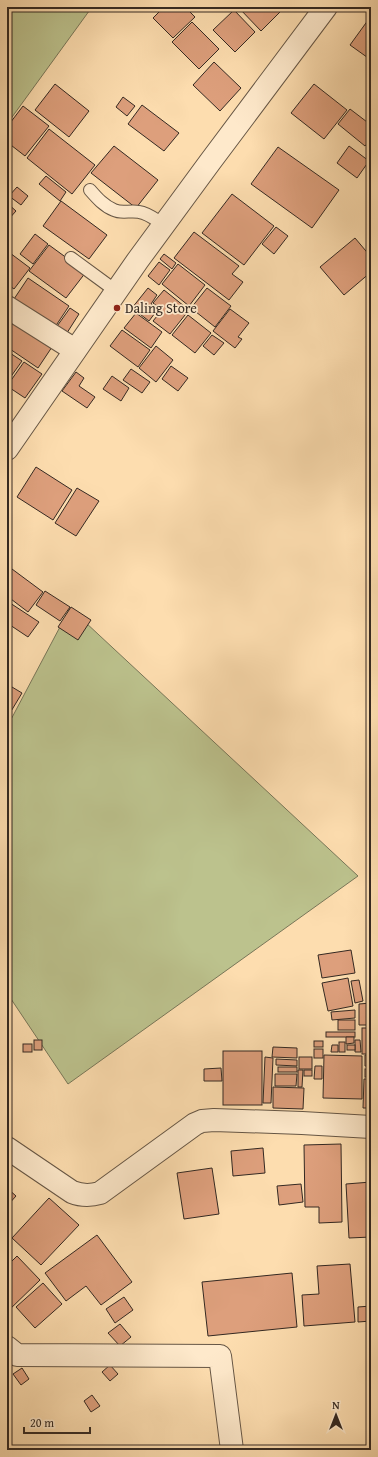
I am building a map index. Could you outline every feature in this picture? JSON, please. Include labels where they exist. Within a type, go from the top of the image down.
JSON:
[{"type":"street","points":[[7,449],[116,291],[326,7]]},
{"type":"street","points":[[7,307],[75,350]]},
{"type":"street","points":[[7,1148],[72,1192],[90,1196],[100,1193],[195,1124],[202,1121],[280,1122],[371,1127]]},
{"type":"street","points":[[7,1347],[17,1355],[220,1356],[232,1450]]},
{"type":"lane","points":[[90,190],[104,204],[114,210],[121,212],[142,213],[164,225]]},
{"type":"lane","points":[[71,258],[116,291]]},
{"type":"green space","points":[[7,7],[92,7],[7,124]]},
{"type":"green space","points":[[70,608],[358,876],[68,1084],[7,993],[7,727]]},
{"type":"building","points":[[164,7],[185,7],[195,17],[173,38],[153,18]]},
{"type":"building","points":[[238,7],[283,7],[284,8],[261,31]]},
{"type":"building","points":[[234,10],[255,32],[235,52],[213,30]]},
{"type":"building","points":[[371,16],[371,60],[350,45]]},
{"type":"building","points":[[192,22],[219,49],[199,69],[172,42]]},
{"type":"building","points":[[214,62],[241,88],[220,111],[193,85]]},
{"type":"building","points":[[55,84],[89,111],[69,137],[35,110]]},
{"type":"building","points":[[314,84],[347,110],[324,139],[291,113]]},
{"type":"building","points":[[123,97],[135,106],[127,116],[116,107]]},
{"type":"building","points":[[142,105],[179,133],[164,151],[128,124]]},
{"type":"building","points":[[23,106],[49,126],[25,156],[7,142],[7,127]]},
{"type":"building","points":[[350,109],[371,125],[371,139],[365,146],[338,124]]},
{"type":"building","points":[[49,129],[95,165],[72,194],[27,158]]},
{"type":"building","points":[[114,146],[158,180],[136,208],[91,173]]},
{"type":"building","points":[[349,146],[369,161],[357,178],[337,163]]},
{"type":"building","points":[[278,147],[339,190],[312,228],[251,184]]},
{"type":"building","points":[[46,176],[66,192],[60,201],[39,184]]},
{"type":"building","points":[[17,187],[28,196],[21,205],[9,196]]},
{"type":"building","points":[[232,194],[274,226],[244,265],[202,233]]},
{"type":"building","points":[[61,201],[107,235],[89,259],[43,226]]},
{"type":"building","points":[[7,203],[16,211],[7,221]]},
{"type":"building","points":[[276,227],[288,236],[274,254],[262,244]]},
{"type":"building","points":[[194,232],[239,266],[232,274],[243,282],[229,300],[174,258]]},
{"type":"building","points":[[35,234],[48,244],[33,264],[20,254]]},
{"type":"building","points":[[355,238],[371,257],[371,272],[344,295],[320,267]]},
{"type":"building","points":[[49,245],[86,272],[66,298],[29,271]]},
{"type":"building","points":[[10,253],[30,268],[14,289],[7,284],[7,257]]},
{"type":"building","points":[[164,254],[176,263],[172,269],[160,259]]},
{"type":"building","points":[[159,262],[170,270],[159,285],[148,276]]},
{"type":"building","points":[[178,264],[205,285],[189,306],[162,284]]},
{"type":"building","points":[[28,278],[69,306],[53,330],[12,302]]},
{"type":"building","points":[[148,288],[157,295],[151,304],[158,309],[149,321],[132,308]]},
{"type":"building","points":[[207,288],[231,306],[215,327],[191,308]]},
{"type":"building","points":[[164,290],[189,310],[170,334],[153,321],[162,310],[153,303]]},
{"type":"building","points":[[70,308],[79,314],[65,336],[55,329]]},
{"type":"building","points":[[230,309],[249,323],[238,337],[242,339],[235,348],[213,331]]},
{"type":"building","points":[[136,313],[162,332],[151,348],[124,328]]},
{"type":"building","points":[[188,315],[211,333],[195,353],[172,335]]},
{"type":"building","points":[[7,317],[52,347],[38,368],[7,347]]},
{"type":"building","points":[[122,330],[150,350],[138,367],[110,346]]},
{"type":"building","points":[[212,335],[224,343],[214,355],[203,346]]},
{"type":"building","points":[[156,346],[173,360],[156,382],[139,368]]},
{"type":"building","points":[[7,351],[22,361],[7,382]]},
{"type":"building","points":[[24,362],[42,374],[25,398],[7,386]]},
{"type":"building","points":[[171,366],[188,378],[178,391],[162,379]]},
{"type":"building","points":[[131,369],[150,382],[142,393],[123,380]]},
{"type":"building","points":[[76,372],[84,378],[79,386],[95,397],[87,408],[62,391]]},
{"type":"building","points":[[112,376],[129,388],[121,401],[103,389]]},
{"type":"building","points":[[36,467],[72,490],[53,520],[17,497]]},
{"type":"building","points":[[77,488],[99,501],[76,536],[55,523]]},
{"type":"building","points":[[12,569],[43,592],[28,612],[7,596],[7,575]]},
{"type":"building","points":[[45,591],[70,607],[60,621],[36,605]]},
{"type":"building","points":[[7,601],[39,622],[28,637],[7,623]]},
{"type":"building","points":[[71,607],[91,620],[78,640],[58,627]]},
{"type":"building","points":[[7,684],[22,693],[7,718]]},
{"type":"building","points":[[351,950],[355,973],[322,978],[318,955]]},
{"type":"building","points":[[348,978],[353,1006],[328,1011],[322,983]]},
{"type":"building","points":[[359,980],[363,1001],[355,1003],[351,981]]},
{"type":"building","points":[[368,983],[371,983],[371,1002],[368,1001]]},
{"type":"building","points":[[371,1003],[371,1025],[359,1025],[359,1004]]},
{"type":"building","points":[[355,1010],[355,1018],[332,1020],[331,1012]]},
{"type":"building","points":[[338,1020],[355,1020],[355,1030],[338,1030]]},
{"type":"building","points":[[362,1028],[371,1028],[371,1054],[362,1054]]},
{"type":"building","points":[[326,1032],[355,1032],[355,1037],[326,1037]]},
{"type":"building","points":[[346,1037],[354,1037],[354,1043],[346,1044]]},
{"type":"building","points":[[34,1040],[42,1040],[42,1050],[34,1050]]},
{"type":"building","points":[[355,1040],[360,1040],[361,1052],[355,1052]]},
{"type":"building","points":[[314,1041],[323,1041],[323,1047],[314,1047]]},
{"type":"building","points":[[339,1042],[345,1042],[345,1052],[339,1052]]},
{"type":"building","points":[[23,1044],[32,1044],[32,1052],[23,1052]]},
{"type":"building","points":[[332,1045],[338,1045],[338,1052],[331,1052]]},
{"type":"building","points":[[347,1045],[355,1045],[355,1050],[347,1050]]},
{"type":"building","points":[[273,1047],[297,1048],[297,1058],[272,1057]]},
{"type":"building","points":[[314,1049],[323,1049],[323,1058],[314,1058]]},
{"type":"building","points":[[223,1051],[262,1051],[262,1105],[223,1105]]},
{"type":"building","points":[[324,1055],[362,1056],[362,1099],[323,1098]]},
{"type":"building","points":[[365,1055],[371,1056],[371,1066],[365,1066]]},
{"type":"building","points":[[265,1057],[273,1058],[271,1103],[263,1103]]},
{"type":"building","points":[[299,1057],[312,1057],[312,1069],[299,1069]]},
{"type":"building","points":[[276,1059],[297,1060],[297,1066],[276,1065]]},
{"type":"building","points":[[315,1066],[322,1066],[322,1079],[314,1079]]},
{"type":"building","points":[[278,1067],[297,1067],[297,1072],[278,1072]]},
{"type":"building","points":[[221,1068],[222,1081],[204,1081],[204,1069]]},
{"type":"building","points":[[365,1069],[371,1069],[371,1077],[365,1077]]},
{"type":"building","points":[[298,1070],[303,1070],[302,1087],[298,1087]]},
{"type":"building","points":[[304,1070],[312,1070],[312,1076],[304,1076]]},
{"type":"building","points":[[275,1074],[297,1074],[296,1086],[275,1086]]},
{"type":"building","points":[[364,1079],[371,1079],[371,1108],[363,1108]]},
{"type":"building","points":[[273,1087],[304,1088],[303,1109],[273,1108]]},
{"type":"building","points":[[341,1144],[342,1222],[319,1223],[319,1207],[305,1207],[304,1145]]},
{"type":"building","points":[[263,1148],[265,1173],[233,1176],[231,1151]]},
{"type":"building","points":[[212,1168],[219,1214],[184,1219],[177,1173]]},
{"type":"building","points":[[371,1182],[371,1237],[349,1238],[346,1184]]},
{"type":"building","points":[[301,1184],[303,1202],[279,1205],[277,1186]]},
{"type":"building","points":[[7,1188],[16,1196],[7,1206]]},
{"type":"building","points":[[49,1198],[79,1225],[41,1265],[12,1238]]},
{"type":"building","points":[[97,1235],[132,1282],[101,1305],[86,1286],[66,1301],[45,1273]]},
{"type":"building","points":[[17,1256],[40,1280],[7,1312],[7,1266]]},
{"type":"building","points":[[350,1264],[355,1322],[304,1326],[302,1295],[319,1294],[317,1266]]},
{"type":"building","points":[[292,1273],[297,1327],[208,1336],[202,1282]]},
{"type":"building","points":[[43,1283],[62,1304],[35,1328],[16,1307]]},
{"type":"building","points":[[124,1297],[133,1310],[115,1323],[106,1309]]},
{"type":"building","points":[[371,1306],[371,1321],[358,1322],[358,1307]]},
{"type":"building","points":[[120,1324],[131,1337],[120,1346],[108,1333]]},
{"type":"building","points":[[110,1365],[118,1374],[110,1381],[102,1372]]},
{"type":"building","points":[[22,1368],[29,1379],[21,1385],[13,1374]]},
{"type":"building","points":[[92,1395],[100,1406],[91,1412],[84,1401]]},
{"type":"place","name":"Daling Store","points":[[117,308]]}]
